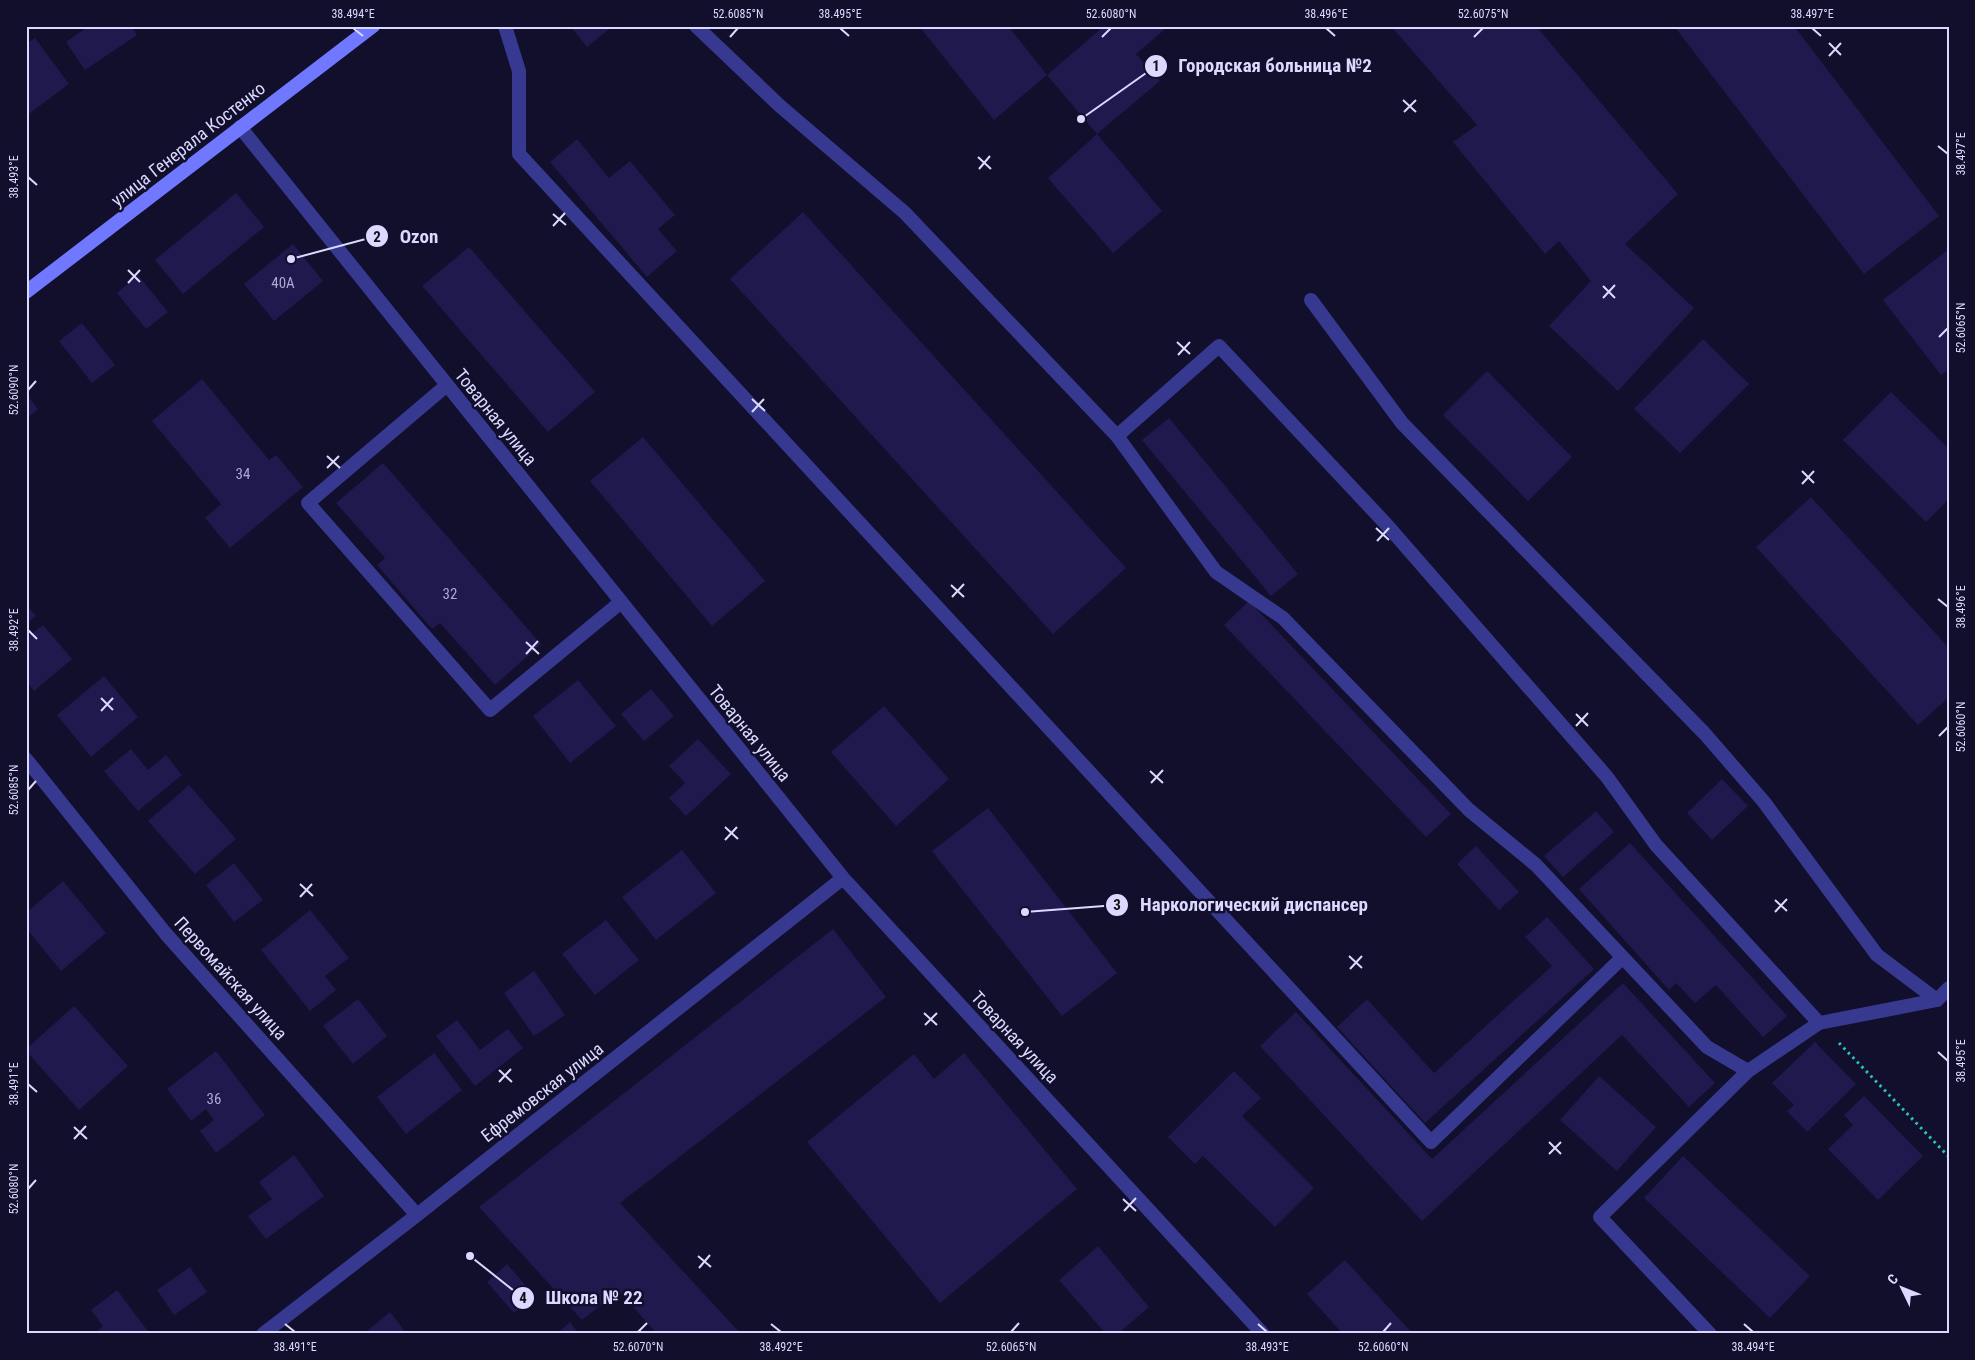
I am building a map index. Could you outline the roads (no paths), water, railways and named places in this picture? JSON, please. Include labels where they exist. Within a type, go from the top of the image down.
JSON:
[{"type":"main road","name":"улица Генерала Костенко","points":[[26,292],[373,26]]},
{"type":"street","points":[[506,26],[519,71],[519,154],[1430,1142],[1622,958]]},
{"type":"street","points":[[696,26],[780,106],[906,213],[1117,436],[1216,572],[1283,618],[1469,810],[1536,865],[1707,1048],[1748,1071]]},
{"type":"street","name":"Товарная улица","points":[[240,127],[843,878],[1263,1334]]},
{"type":"street","points":[[1311,300],[1402,423],[1705,734],[1758,795],[1877,955],[1938,1000]]},
{"type":"street","points":[[1117,436],[1219,346],[1386,524],[1607,776],[1656,845],[1819,1023]]},
{"type":"street","points":[[447,385],[308,503],[490,710],[621,602]]},
{"type":"street","name":"Первомайская улица","points":[[26,759],[166,934],[417,1215]]},
{"type":"street","name":"Ефремовская улица","points":[[263,1334],[417,1215],[843,878]]},
{"type":"street","points":[[1710,1334],[1600,1218],[1748,1071],[1819,1023],[1938,1000],[1949,988]]},
{"type":"place","name":"Городская больница №2","points":[[1081,119]]},
{"type":"place","name":"Ozon","points":[[291,259]]},
{"type":"place","name":"Наркологический диспансер","points":[[1025,912]]},
{"type":"place","name":"Школа № 22","points":[[470,1256]]}]
